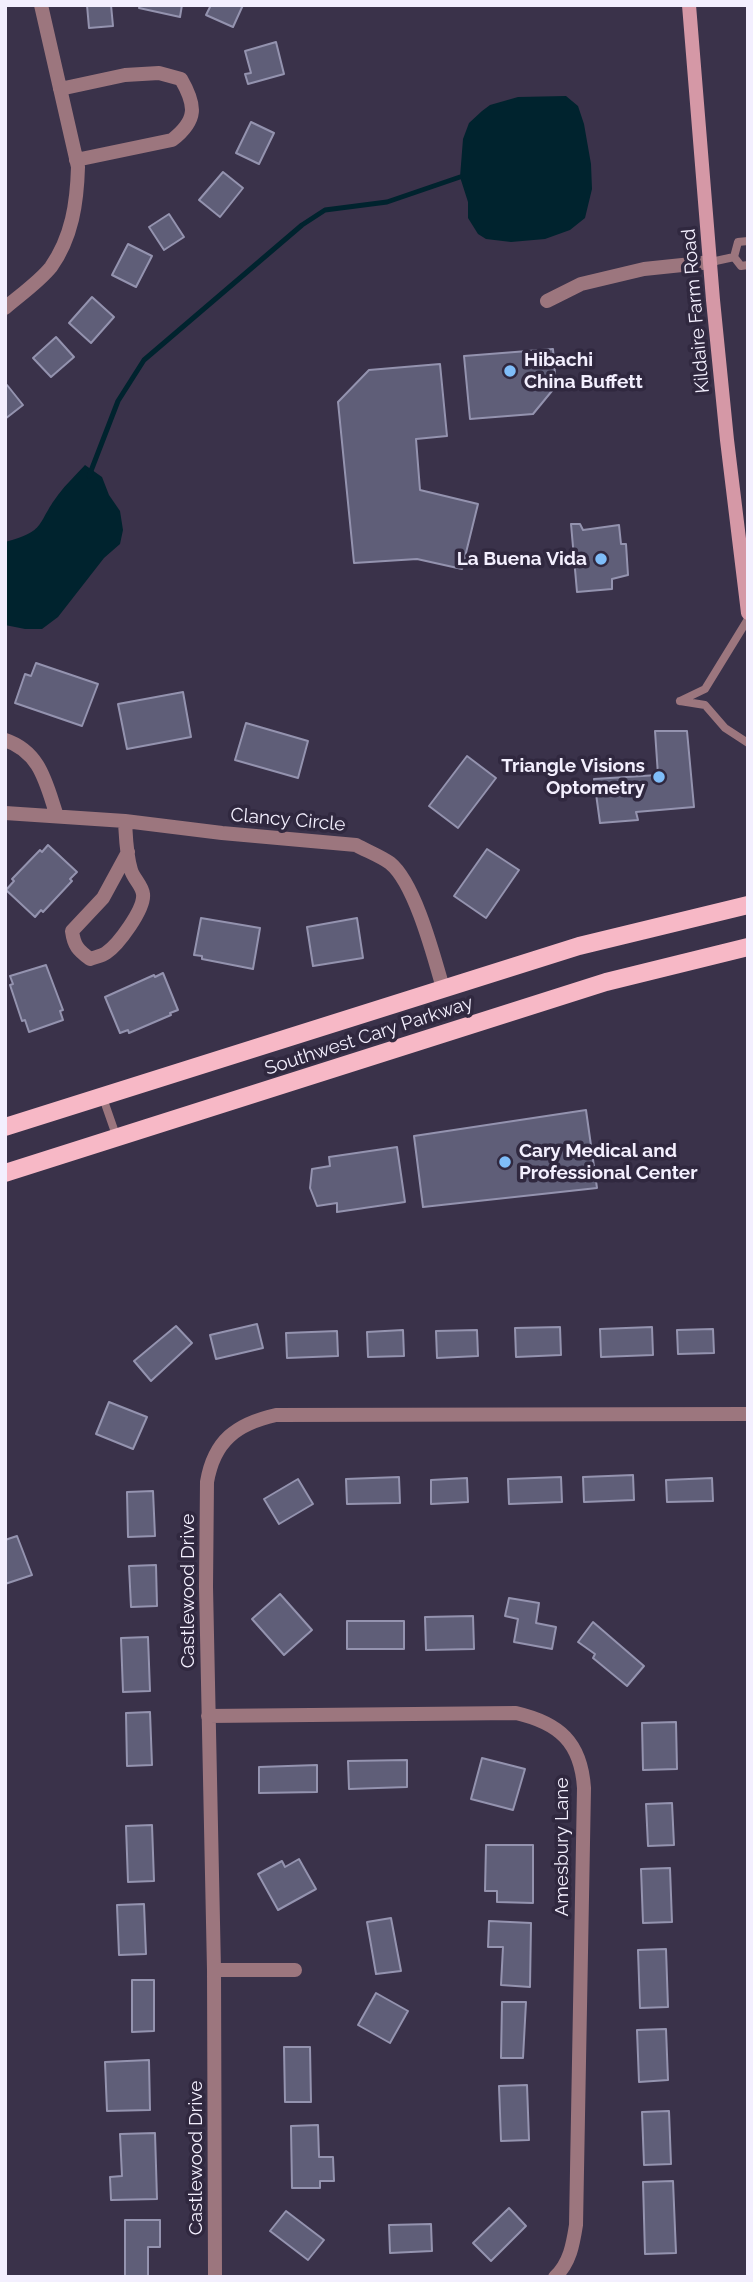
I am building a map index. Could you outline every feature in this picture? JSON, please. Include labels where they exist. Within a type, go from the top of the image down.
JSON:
[{"type":"main road","name":"Kildaire Farm Road","points":[[689,5],[727,440],[748,613]]},
{"type":"main road","name":"Southwest Cary Parkway","points":[[5,1127],[579,946],[748,905]]},
{"type":"main road","name":"Southwest Cary Parkway","points":[[5,1174],[606,982],[748,947]]},
{"type":"street","points":[[5,308],[50,269],[66,241],[76,204],[76,160],[41,5]]},
{"type":"street","points":[[60,89],[125,75],[159,73],[181,79],[192,97],[192,119],[184,131],[173,140],[76,160]]},
{"type":"street","points":[[547,301],[581,284],[644,269],[711,262]]},
{"type":"street","points":[[5,740],[25,749],[37,761],[57,816]]},
{"type":"street","name":"Clancy Circle","points":[[5,813],[125,821],[356,845],[390,864],[411,892],[443,988]]},
{"type":"street","points":[[125,821],[131,872],[144,895],[125,933],[116,944],[105,954],[90,958],[73,943],[72,931],[103,898],[128,852]]},
{"type":"street","name":"Castlewood Drive","points":[[215,2277],[207,1482],[219,1446],[242,1427],[257,1419],[276,1415],[748,1414]]},
{"type":"street","name":"Amesbury Lane","points":[[208,1716],[516,1713],[554,1726],[574,1747],[584,1788],[576,2225],[569,2257],[562,2271],[555,2277]]},
{"type":"street","points":[[214,1970],[295,1970]]},
{"type":"lane","points":[[734,257],[738,242],[748,241]]},
{"type":"lane","points":[[711,262],[734,257]]},
{"type":"lane","points":[[734,257],[741,266],[748,265]]},
{"type":"lane","points":[[748,619],[705,689],[680,701],[705,705],[725,728],[748,743]]},
{"type":"lane","points":[[103,1098],[118,1138]]},
{"type":"water","points":[[566,96],[578,106],[591,164],[592,189],[585,218],[570,230],[545,239],[511,242],[486,239],[478,234],[468,218],[468,202],[460,177],[463,139],[469,123],[490,105],[518,97]]},
{"type":"water","points":[[85,465],[102,477],[109,495],[120,511],[123,530],[120,544],[104,558],[58,617],[42,629],[5,625],[5,542],[34,530],[61,491]]},
{"type":"building","points":[[87,5],[111,5],[113,26],[89,28]]},
{"type":"building","points":[[140,5],[182,5],[180,17],[139,8]]},
{"type":"building","points":[[211,5],[243,5],[233,27],[206,15]]},
{"type":"building","points":[[276,42],[284,74],[248,84],[245,74],[251,73],[245,51]]},
{"type":"building","points":[[251,122],[274,133],[259,164],[236,153]]},
{"type":"building","points":[[223,172],[243,188],[220,217],[199,200]]},
{"type":"building","points":[[169,214],[184,237],[164,250],[149,227]]},
{"type":"building","points":[[128,244],[152,256],[136,287],[112,275]]},
{"type":"building","points":[[92,297],[114,317],[91,343],[69,323]]},
{"type":"building","points":[[56,337],[74,357],[51,377],[33,358]]},
{"type":"building","name":"Hibachi China Buffett","points":[[553,349],[556,386],[533,414],[470,419],[464,356]]},
{"type":"building","points":[[440,364],[447,436],[416,439],[420,490],[478,504],[462,569],[417,559],[354,563],[338,402],[369,370]]},
{"type":"building","points":[[7,385],[23,405],[5,419],[5,386]]},
{"type":"building","name":"La Buena Vida","points":[[571,524],[580,524],[583,530],[619,525],[621,544],[626,544],[628,575],[612,579],[612,589],[577,592]]},
{"type":"building","points":[[36,663],[98,684],[82,726],[15,703],[25,674],[31,676]]},
{"type":"building","points":[[183,692],[191,737],[127,749],[118,704]]},
{"type":"building","points":[[246,723],[308,741],[298,778],[235,760]]},
{"type":"building","name":"Triangle Visions Optometry","points":[[655,731],[687,731],[694,807],[636,812],[638,820],[600,823],[594,779],[658,775]]},
{"type":"building","points":[[467,756],[496,778],[458,828],[429,806]]},
{"type":"building","points":[[48,845],[77,872],[70,879],[72,881],[35,917],[6,890],[14,881],[12,879]]},
{"type":"building","points":[[487,849],[519,870],[486,918],[454,896]]},
{"type":"building","points":[[201,918],[260,928],[253,969],[194,955]]},
{"type":"building","points":[[357,918],[363,958],[313,966],[307,927]]},
{"type":"building","points":[[46,965],[63,1010],[60,1011],[63,1020],[29,1032],[25,1020],[22,1021],[10,985],[13,984],[10,976]]},
{"type":"building","points":[[163,973],[178,1010],[129,1033],[128,1030],[120,1033],[105,997]]},
{"type":"building","name":"Cary Medical and Professional Center","points":[[586,1110],[597,1188],[423,1207],[414,1136]]},
{"type":"building","points":[[397,1147],[405,1202],[337,1212],[337,1203],[317,1206],[310,1188],[312,1169],[330,1166],[329,1157]]},
{"type":"building","points":[[257,1324],[263,1348],[216,1359],[210,1335]]},
{"type":"building","points":[[176,1326],[192,1343],[151,1381],[134,1361]]},
{"type":"building","points":[[560,1327],[561,1355],[516,1357],[515,1328]]},
{"type":"building","points":[[652,1327],[653,1355],[601,1357],[600,1329]]},
{"type":"building","points":[[713,1329],[714,1353],[678,1354],[677,1330]]},
{"type":"building","points":[[403,1330],[404,1356],[368,1357],[367,1332]]},
{"type":"building","points":[[477,1330],[478,1356],[437,1358],[436,1331]]},
{"type":"building","points":[[337,1331],[338,1356],[287,1358],[286,1333]]},
{"type":"building","points":[[109,1402],[147,1417],[133,1449],[96,1434]]},
{"type":"building","points":[[633,1475],[634,1500],[584,1502],[583,1477]]},
{"type":"building","points":[[399,1477],[400,1503],[347,1504],[346,1479]]},
{"type":"building","points":[[561,1477],[562,1502],[509,1504],[508,1479]]},
{"type":"building","points":[[467,1478],[468,1502],[431,1504],[431,1480]]},
{"type":"building","points":[[712,1478],[713,1501],[667,1502],[666,1480]]},
{"type":"building","points":[[298,1479],[313,1504],[279,1524],[264,1499]]},
{"type":"building","points":[[153,1491],[155,1536],[128,1537],[127,1492]]},
{"type":"building","points":[[17,1536],[32,1575],[5,1584],[5,1540]]},
{"type":"building","points":[[156,1565],[157,1606],[131,1607],[129,1566]]},
{"type":"building","points":[[280,1594],[312,1630],[284,1655],[252,1619]]},
{"type":"building","points":[[509,1598],[539,1603],[536,1623],[556,1627],[552,1649],[514,1642],[518,1619],[505,1616]]},
{"type":"building","points":[[473,1616],[474,1649],[426,1650],[425,1617]]},
{"type":"building","points":[[347,1621],[404,1621],[404,1649],[347,1649]]},
{"type":"building","points":[[593,1622],[644,1666],[627,1686],[593,1658],[595,1654],[578,1642]]},
{"type":"building","points":[[148,1637],[150,1691],[123,1692],[121,1638]]},
{"type":"building","points":[[150,1712],[152,1765],[127,1766],[126,1713]]},
{"type":"building","points":[[676,1722],[677,1769],[643,1770],[642,1723]]},
{"type":"building","points":[[482,1758],[525,1769],[513,1810],[471,1799]]},
{"type":"building","points":[[407,1760],[407,1787],[349,1789],[348,1761]]},
{"type":"building","points":[[317,1765],[317,1792],[259,1793],[259,1767]]},
{"type":"building","points":[[672,1803],[674,1845],[648,1846],[646,1804]]},
{"type":"building","points":[[152,1825],[154,1881],[128,1882],[126,1826]]},
{"type":"building","points":[[486,1845],[533,1845],[533,1903],[497,1902],[497,1891],[485,1891]]},
{"type":"building","points":[[299,1859],[316,1889],[278,1910],[258,1874],[282,1861],[285,1867]]},
{"type":"building","points":[[670,1868],[672,1922],[643,1923],[641,1869]]},
{"type":"building","points":[[144,1904],[146,1954],[119,1955],[117,1905]]},
{"type":"building","points":[[391,1918],[401,1971],[376,1974],[367,1922]]},
{"type":"building","points":[[489,1921],[531,1923],[530,1987],[501,1985],[503,1947],[488,1947]]},
{"type":"building","points":[[666,1949],[668,2007],[640,2008],[638,1950]]},
{"type":"building","points":[[132,1980],[154,1980],[154,2031],[132,2032]]},
{"type":"building","points":[[376,1993],[408,2011],[390,2043],[358,2025]]},
{"type":"building","points":[[502,2002],[526,2002],[523,2058],[501,2058]]},
{"type":"building","points":[[666,2029],[668,2080],[639,2082],[637,2030]]},
{"type":"building","points":[[284,2047],[310,2047],[311,2102],[285,2102]]},
{"type":"building","points":[[149,2060],[150,2110],[107,2111],[105,2062]]},
{"type":"building","points":[[527,2085],[529,2140],[501,2141],[499,2086]]},
{"type":"building","points":[[669,2111],[671,2164],[644,2165],[642,2112]]},
{"type":"building","points":[[318,2125],[319,2157],[333,2157],[334,2181],[320,2181],[320,2188],[292,2188],[291,2126]]},
{"type":"building","points":[[155,2133],[157,2199],[111,2200],[110,2177],[122,2176],[120,2134]]},
{"type":"building","points":[[673,2181],[676,2253],[645,2254],[643,2182]]},
{"type":"building","points":[[509,2208],[526,2226],[491,2261],[473,2243]]},
{"type":"building","points":[[286,2211],[324,2240],[308,2260],[270,2231]]},
{"type":"building","points":[[125,2220],[160,2220],[160,2247],[148,2247],[148,2277],[125,2277]]},
{"type":"building","points":[[431,2224],[432,2251],[390,2253],[389,2225]]},
{"type":"waterway","points":[[89,476],[118,401],[144,360],[302,225],[325,210],[387,202],[460,177]]},
{"type":"place","name":"Hibachi China Buffett","points":[[510,371]]},
{"type":"place","name":"La Buena Vida","points":[[601,559]]},
{"type":"place","name":"Triangle Visions Optometry","points":[[659,777]]},
{"type":"place","name":"Cary Medical and Professional Center","points":[[505,1162]]}]
